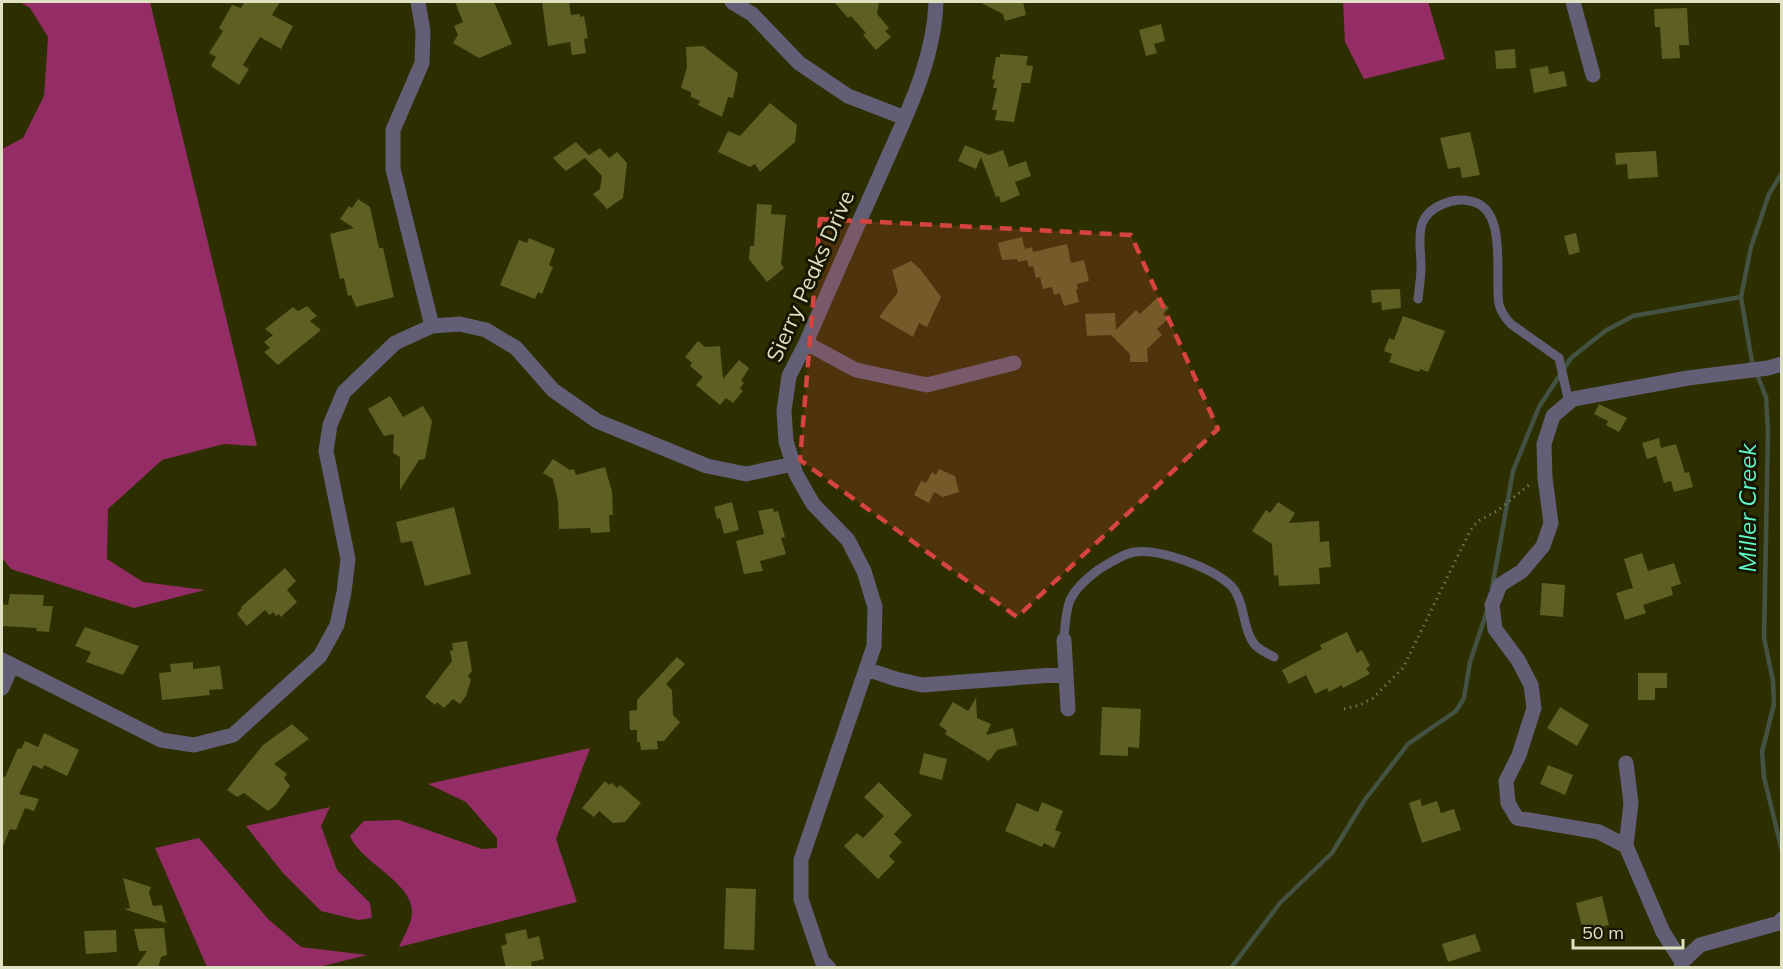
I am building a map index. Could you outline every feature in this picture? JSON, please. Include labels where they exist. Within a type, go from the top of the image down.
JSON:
[{"type":"street","points":[[418,2],[423,31],[422,63],[393,130],[393,169],[432,326]]},
{"type":"street","points":[[732,2],[752,14],[799,63],[848,96],[905,118]]},
{"type":"street","name":"Sierry Peaks Drive","points":[[821,965],[801,899],[801,860],[874,646],[875,607],[864,571],[848,540],[813,504],[796,474],[786,441],[784,411],[789,376],[806,343],[905,118],[927,62],[935,26],[936,2]]},
{"type":"street","points":[[1573,2],[1593,75]]},
{"type":"street","points":[[2,688],[7,663],[161,740],[194,745],[233,735],[320,656],[337,625],[348,559],[326,452],[330,425],[344,392],[395,343],[432,326],[460,324],[486,330],[516,348],[552,390],[597,421],[707,466],[746,474],[793,464]]},
{"type":"street","points":[[806,343],[856,370],[927,385],[1014,363]]},
{"type":"street","points":[[1626,846],[1599,832],[1517,818],[1508,803],[1506,782],[1519,755],[1534,708],[1531,685],[1518,660],[1495,629],[1492,605],[1500,585],[1522,572],[1543,546],[1551,523],[1544,470],[1544,444],[1553,416],[1573,399],[1782,364]]},
{"type":"street","points":[[1065,640],[1068,709]]},
{"type":"street","points":[[867,669],[922,685],[1066,674]]},
{"type":"street","points":[[1626,763],[1631,802],[1626,846],[1663,932],[1682,964],[1700,945],[1779,923],[1782,919]]},
{"type":"lane","points":[[1418,299],[1421,269],[1419,230],[1423,222],[1432,210],[1447,202],[1467,200],[1480,204],[1493,223],[1496,234],[1499,305],[1511,324],[1559,358],[1569,403]]},
{"type":"lane","points":[[1065,640],[1067,612],[1075,590],[1088,577],[1122,556],[1147,551],[1200,567],[1230,584],[1236,591],[1249,634],[1256,646],[1275,657]]},
{"type":"path","points":[[1344,709],[1373,699],[1403,668],[1470,531],[1478,521],[1497,511],[1525,489],[1544,470]]},
{"type":"highlighted area","points":[[820,219],[1131,235],[1218,429],[1017,617],[800,460]]},
{"type":"shaded area","points":[[20,2],[150,2],[257,446],[224,444],[162,460],[108,509],[107,559],[143,582],[205,590],[134,608],[11,569],[2,558],[2,149],[23,138],[44,96],[48,37],[30,8]]},
{"type":"shaded area","points":[[1343,2],[1428,2],[1445,59],[1364,79],[1345,42]]},
{"type":"shaded area","points":[[590,748],[556,839],[577,902],[399,947],[411,920],[412,911],[409,900],[395,881],[365,856],[350,836],[364,821],[399,820],[482,849],[497,848],[497,838],[466,802],[428,784]]},
{"type":"shaded area","points":[[330,807],[321,826],[337,870],[370,903],[372,918],[358,920],[321,911],[283,873],[246,826]]},
{"type":"shaded area","points":[[199,838],[268,919],[301,947],[367,955],[319,967],[207,967],[155,848]]},
{"type":"building","points":[[244,2],[280,2],[272,15],[293,26],[281,49],[260,37],[243,65],[249,69],[239,85],[211,66],[216,57],[209,53],[223,31],[219,28],[232,5],[241,8]]},
{"type":"building","points":[[455,2],[494,2],[512,44],[479,58],[453,43],[458,35],[454,26],[463,22]]},
{"type":"building","points":[[542,2],[569,2],[571,15],[584,16],[588,38],[584,39],[586,53],[572,55],[570,42],[548,46]]},
{"type":"building","points":[[834,2],[879,2],[877,14],[889,28],[885,31],[891,37],[876,50],[863,35],[866,33]]},
{"type":"building","points":[[979,2],[1023,2],[1026,15],[1005,21],[1003,14]]},
{"type":"building","points":[[1687,8],[1689,45],[1679,45],[1680,58],[1662,59],[1660,27],[1655,27],[1654,9]]},
{"type":"building","points":[[1161,24],[1165,41],[1154,44],[1157,53],[1146,56],[1139,30]]},
{"type":"building","points":[[703,46],[738,73],[733,98],[728,97],[722,117],[698,105],[700,101],[691,97],[691,92],[681,88],[687,67],[686,47]]},
{"type":"building","points":[[1515,49],[1516,68],[1496,69],[1495,51]]},
{"type":"building","points":[[1000,54],[1028,56],[1026,65],[1033,66],[1030,83],[1022,83],[1014,122],[995,120],[997,110],[992,110],[997,88],[993,88],[995,80],[992,79],[996,57],[1000,57]]},
{"type":"building","points":[[1548,66],[1549,74],[1564,71],[1567,86],[1534,93],[1530,69]]},
{"type":"building","points":[[770,103],[797,125],[795,142],[760,172],[755,164],[750,167],[718,152],[728,131],[740,136]]},
{"type":"building","points":[[1470,132],[1480,175],[1462,178],[1460,167],[1448,169],[1440,138]]},
{"type":"building","points":[[576,142],[589,155],[600,148],[609,158],[617,152],[627,163],[623,198],[607,209],[593,194],[600,189],[602,176],[585,158],[566,171],[553,158]]},
{"type":"building","points":[[965,145],[989,155],[1003,150],[1009,167],[1026,161],[1031,176],[1015,182],[1020,195],[1001,203],[999,196],[996,197],[981,157],[976,169],[958,161]]},
{"type":"building","points":[[1656,151],[1658,177],[1628,179],[1627,164],[1616,165],[1615,153]]},
{"type":"building","points":[[358,199],[370,207],[379,248],[383,248],[394,297],[356,307],[351,295],[348,296],[344,278],[340,279],[330,234],[354,228],[340,219],[349,206],[352,208]]},
{"type":"building","points":[[757,204],[772,205],[771,214],[786,215],[781,264],[784,268],[767,282],[749,259],[750,246],[754,246]]},
{"type":"building","points":[[1576,233],[1580,252],[1569,255],[1564,236]]},
{"type":"building","points":[[1022,237],[1025,249],[1032,247],[1033,252],[1067,244],[1071,263],[1084,260],[1089,281],[1077,284],[1079,302],[1064,306],[1060,293],[1054,295],[1052,287],[1043,289],[1040,277],[1036,278],[1033,266],[1029,267],[1027,260],[1018,262],[1017,259],[1002,260],[998,243]]},
{"type":"building","points":[[529,238],[555,249],[549,265],[553,267],[542,294],[538,292],[535,299],[500,285],[519,240],[527,243]]},
{"type":"building","points":[[911,261],[941,297],[927,327],[919,323],[913,337],[879,317],[898,292],[892,270]]},
{"type":"building","points":[[1400,289],[1401,308],[1382,310],[1381,302],[1372,303],[1371,290]]},
{"type":"building","points":[[1158,297],[1169,308],[1163,314],[1168,319],[1157,329],[1162,335],[1147,349],[1148,362],[1130,362],[1130,354],[1111,335],[1087,336],[1085,314],[1115,313],[1116,330],[1136,310],[1140,314]]},
{"type":"building","points":[[307,306],[317,316],[310,321],[321,330],[278,365],[264,352],[270,348],[264,342],[273,335],[265,329],[293,307],[298,311]]},
{"type":"building","points":[[1403,316],[1445,331],[1428,372],[1420,369],[1419,372],[1389,362],[1392,354],[1384,351],[1389,338],[1394,340]]},
{"type":"building","points":[[698,341],[705,347],[720,346],[723,379],[739,360],[749,368],[741,381],[744,383],[740,388],[743,391],[733,403],[726,398],[720,405],[696,385],[703,377],[690,366],[692,363],[685,357]]},
{"type":"building","points":[[390,396],[403,417],[423,406],[432,421],[425,459],[419,460],[400,490],[400,457],[393,453],[394,434],[384,436],[368,409]]},
{"type":"building","points":[[1599,404],[1627,418],[1619,432],[1606,425],[1608,421],[1594,414]]},
{"type":"building","points":[[1659,438],[1661,448],[1676,444],[1685,473],[1689,472],[1693,487],[1674,492],[1671,481],[1664,483],[1656,456],[1647,459],[1642,443]]},
{"type":"building","points":[[553,459],[570,470],[574,469],[576,475],[605,467],[612,492],[613,515],[609,515],[610,532],[591,533],[590,528],[559,529],[558,501],[553,479],[543,473]]},
{"type":"building","points":[[939,469],[955,476],[959,492],[943,497],[934,492],[929,503],[914,495],[921,481],[926,483],[932,472],[936,475]]},
{"type":"building","points":[[732,502],[739,530],[724,534],[720,518],[717,519],[714,507]]},
{"type":"building","points":[[1278,502],[1295,513],[1289,523],[1319,521],[1320,542],[1329,541],[1331,567],[1319,568],[1320,584],[1279,586],[1278,575],[1274,576],[1272,544],[1252,531],[1266,510],[1270,513]]},
{"type":"building","points":[[454,507],[471,574],[425,586],[412,541],[401,543],[396,522]]},
{"type":"building","points":[[773,508],[774,512],[778,511],[785,537],[781,538],[786,554],[760,561],[763,571],[744,574],[736,541],[764,534],[758,511]]},
{"type":"building","points":[[1642,553],[1648,571],[1674,563],[1681,584],[1671,587],[1673,595],[1643,605],[1646,613],[1625,620],[1616,593],[1633,588],[1624,559]]},
{"type":"building","points":[[285,568],[296,581],[287,590],[297,602],[281,617],[279,614],[276,616],[273,612],[270,615],[265,610],[247,626],[237,614],[241,607]]},
{"type":"building","points":[[1542,583],[1565,585],[1563,617],[1540,615]]},
{"type":"building","points":[[10,594],[44,595],[43,606],[53,606],[49,632],[36,631],[37,628],[2,626],[2,604],[8,605]]},
{"type":"building","points":[[85,627],[139,646],[123,675],[86,662],[91,652],[75,646]]},
{"type":"building","points":[[1347,632],[1357,653],[1362,650],[1370,666],[1366,668],[1370,674],[1343,688],[1342,685],[1329,692],[1327,688],[1315,694],[1306,675],[1289,684],[1282,670],[1322,649],[1320,645]]},
{"type":"building","points":[[467,641],[472,671],[468,676],[471,680],[466,696],[460,704],[453,699],[444,708],[437,702],[435,705],[425,697],[452,661],[450,651],[453,650],[452,643]]},
{"type":"building","points":[[677,657],[685,664],[666,684],[672,690],[673,715],[680,722],[664,741],[657,741],[658,749],[641,750],[640,742],[637,742],[637,730],[630,730],[629,711],[637,710],[637,700]]},
{"type":"building","points":[[193,662],[193,669],[220,666],[223,689],[209,690],[210,695],[162,700],[159,673],[171,672],[170,664]]},
{"type":"building","points":[[1638,673],[1667,673],[1667,688],[1655,688],[1655,700],[1638,700]]},
{"type":"building","points":[[976,698],[977,718],[991,724],[986,735],[1013,728],[1017,745],[997,750],[989,761],[945,734],[947,731],[939,725],[953,702],[968,711]]},
{"type":"building","points":[[1102,707],[1141,709],[1139,748],[1128,747],[1128,756],[1100,755]]},
{"type":"building","points":[[1560,707],[1589,725],[1577,746],[1547,728]]},
{"type":"building","points":[[292,724],[309,739],[274,764],[287,774],[284,778],[290,786],[276,805],[268,811],[244,793],[237,797],[227,790],[263,745]]},
{"type":"building","points":[[44,733],[79,750],[67,776],[44,765],[42,769],[33,765],[19,794],[39,799],[34,811],[25,808],[16,830],[10,829],[2,848],[2,776],[5,777],[18,748],[21,749],[25,741],[38,747]]},
{"type":"building","points":[[924,753],[947,759],[942,780],[919,774]]},
{"type":"building","points":[[1548,765],[1573,775],[1565,795],[1540,784]]},
{"type":"building","points":[[605,781],[617,788],[620,785],[641,803],[625,822],[613,823],[599,811],[594,817],[582,808]]},
{"type":"building","points":[[879,782],[912,815],[894,834],[902,842],[889,856],[895,862],[878,879],[844,846],[857,833],[863,838],[884,816],[864,797]]},
{"type":"building","points":[[1420,799],[1422,806],[1437,801],[1441,813],[1454,809],[1461,830],[1422,843],[1409,803]]},
{"type":"building","points":[[1042,802],[1063,811],[1055,830],[1061,832],[1054,848],[1044,843],[1042,847],[1005,831],[1017,803],[1038,812]]},
{"type":"building","points":[[123,878],[151,887],[149,893],[153,906],[162,905],[166,923],[124,909],[130,908]]},
{"type":"building","points":[[726,888],[756,889],[754,950],[724,949]]},
{"type":"building","points":[[1602,896],[1609,925],[1583,931],[1576,903]]},
{"type":"building","points":[[164,928],[167,955],[161,957],[158,968],[135,968],[147,951],[139,951],[134,929]]},
{"type":"building","points":[[526,929],[528,939],[539,936],[544,959],[531,962],[532,968],[506,968],[501,946],[507,944],[505,934]]},
{"type":"building","points":[[116,930],[117,952],[86,954],[84,931]]},
{"type":"building","points":[[1475,934],[1481,951],[1448,962],[1442,944]]},
{"type":"waterway","name":"Miller Creek","points":[[1782,173],[1769,194],[1751,247],[1741,297],[1752,362],[1766,397],[1768,431],[1764,638],[1773,681],[1774,704],[1762,752],[1764,777],[1782,851]]},
{"type":"waterway","points":[[1492,588],[1513,471],[1539,407],[1571,358],[1605,331],[1633,316],[1741,297]]},
{"type":"waterway","points":[[1231,968],[1280,903],[1332,853],[1364,801],[1408,744],[1456,711],[1464,698],[1470,662],[1487,611]]}]
